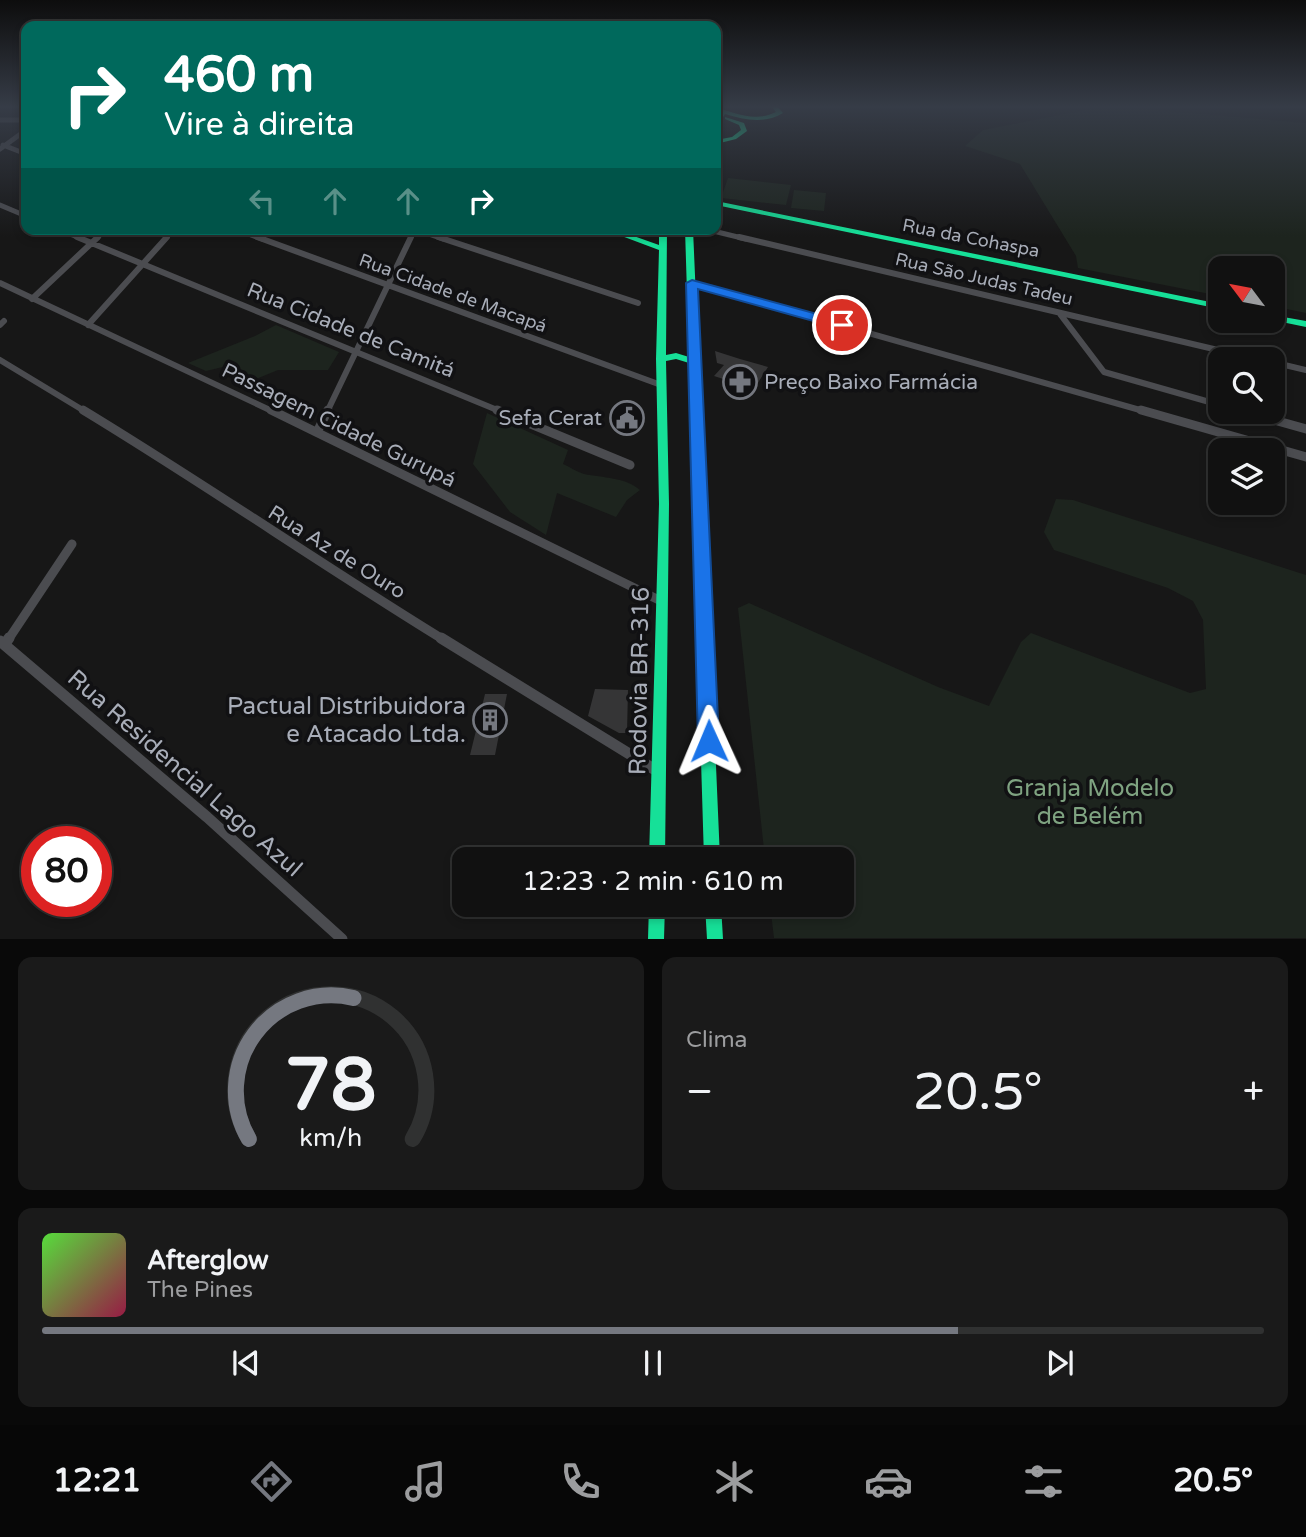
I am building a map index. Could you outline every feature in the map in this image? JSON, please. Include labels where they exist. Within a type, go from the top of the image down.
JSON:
[{"type":"main road","name":"Rua da Cohaspa","points":[[721,204],[1208,304]]},
{"type":"main road","points":[[626,235],[664,249]]},
{"type":"main road","points":[[646,241],[659,235]]},
{"type":"main road","name":"Rodovia BR-316","points":[[657,847],[664,504],[661,385],[663,235]]},
{"type":"main road","points":[[689,235],[712,847]]},
{"type":"main road","points":[[1285,320],[1306,324]]},
{"type":"main road","points":[[661,346],[679,349],[693,345]]},
{"type":"main road","points":[[661,359],[676,356],[694,361]]},
{"type":"main road","points":[[656,939],[657,917]]},
{"type":"main road","points":[[714,917],[715,939]]},
{"type":"street","points":[[0,205],[21,214]]},
{"type":"street","name":"Rua São Judas Tadeu","points":[[721,233],[1208,348]]},
{"type":"street","name":"Rua Cidade de Camitá","points":[[72,235],[630,465]]},
{"type":"street","points":[[32,299],[100,235]]},
{"type":"street","points":[[88,325],[169,235]]},
{"type":"street","name":"Rua Cidade de Macapá","points":[[251,235],[661,385]]},
{"type":"street","points":[[317,432],[411,235]]},
{"type":"street","points":[[432,235],[638,303]]},
{"type":"street","name":"Passagem Cidade Gurupá","points":[[0,283],[317,432],[662,601]]},
{"type":"street","points":[[692,283],[1306,457]]},
{"type":"street","points":[[1060,314],[1104,372],[1208,402]]},
{"type":"street","name":"Rua Az de Ouro","points":[[0,359],[191,476],[325,567],[657,771]]},
{"type":"street","points":[[1285,365],[1306,370]]},
{"type":"street","points":[[1285,423],[1306,429]]},
{"type":"street","points":[[2,642],[72,544]]},
{"type":"street","name":"Rua Residencial Lago Azul","points":[[2,642],[206,817],[342,939]]},
{"type":"green space","points":[[977,150],[1306,150],[1306,313],[1285,309],[1285,256],[1208,256],[1208,294],[1078,268],[1076,256],[1020,164]]},
{"type":"green space","points":[[728,178],[791,185],[786,205],[721,198]]},
{"type":"green space","points":[[794,190],[826,193],[824,211],[791,208]]},
{"type":"green space","points":[[276,325],[339,352],[328,370],[278,370],[256,379],[227,366],[206,371],[188,363],[255,336]]},
{"type":"green space","points":[[487,413],[568,450],[563,464],[576,471],[621,480],[640,490],[627,500],[616,517],[557,493],[546,535],[510,512],[473,464]]},
{"type":"green space","name":"Granja Modelo de Belém","points":[[1056,499],[1073,500],[1306,575],[1306,938],[774,938],[771,917],[854,917],[854,847],[764,847],[738,608],[749,603],[938,687],[989,706],[1021,642],[1031,633],[1190,693],[1206,689],[1203,620],[1193,601],[1168,588],[1054,550],[1044,532]]},
{"type":"building","points":[[715,351],[768,367],[754,389],[714,376],[724,365],[717,363]]},
{"type":"building","name":"Sefa Cerat","points":[[612,408],[641,409],[638,428],[618,426],[618,418],[611,418]]},
{"type":"building","points":[[595,689],[628,690],[627,733],[619,733],[588,716]]},
{"type":"building","name":"Pactual Distribuidora e Atacado Ltda.","points":[[485,694],[507,694],[495,755],[470,755]]},
{"type":"traffic: fast","points":[[721,204],[1208,305]]},
{"type":"traffic: fast","points":[[623,235],[664,249]]},
{"type":"traffic: fast","points":[[657,847],[664,504],[661,359],[663,235]]},
{"type":"traffic: fast","points":[[689,235],[712,847]]},
{"type":"traffic: fast","points":[[1285,320],[1306,324]]},
{"type":"traffic: fast","points":[[661,359],[676,356],[693,361]]},
{"type":"traffic: fast","points":[[656,939],[657,917]]},
{"type":"traffic: fast","points":[[714,917],[715,939]]},
{"type":"place","name":"Preço Baixo Farmácia","points":[[740,382]]},
{"type":"place","name":"Sefa Cerat","points":[[627,418]]},
{"type":"place","name":"Pactual Distribuidora e Atacado Ltda.","points":[[490,720]]},
{"type":"route","points":[[709,741],[692,283],[842,325]]}]
